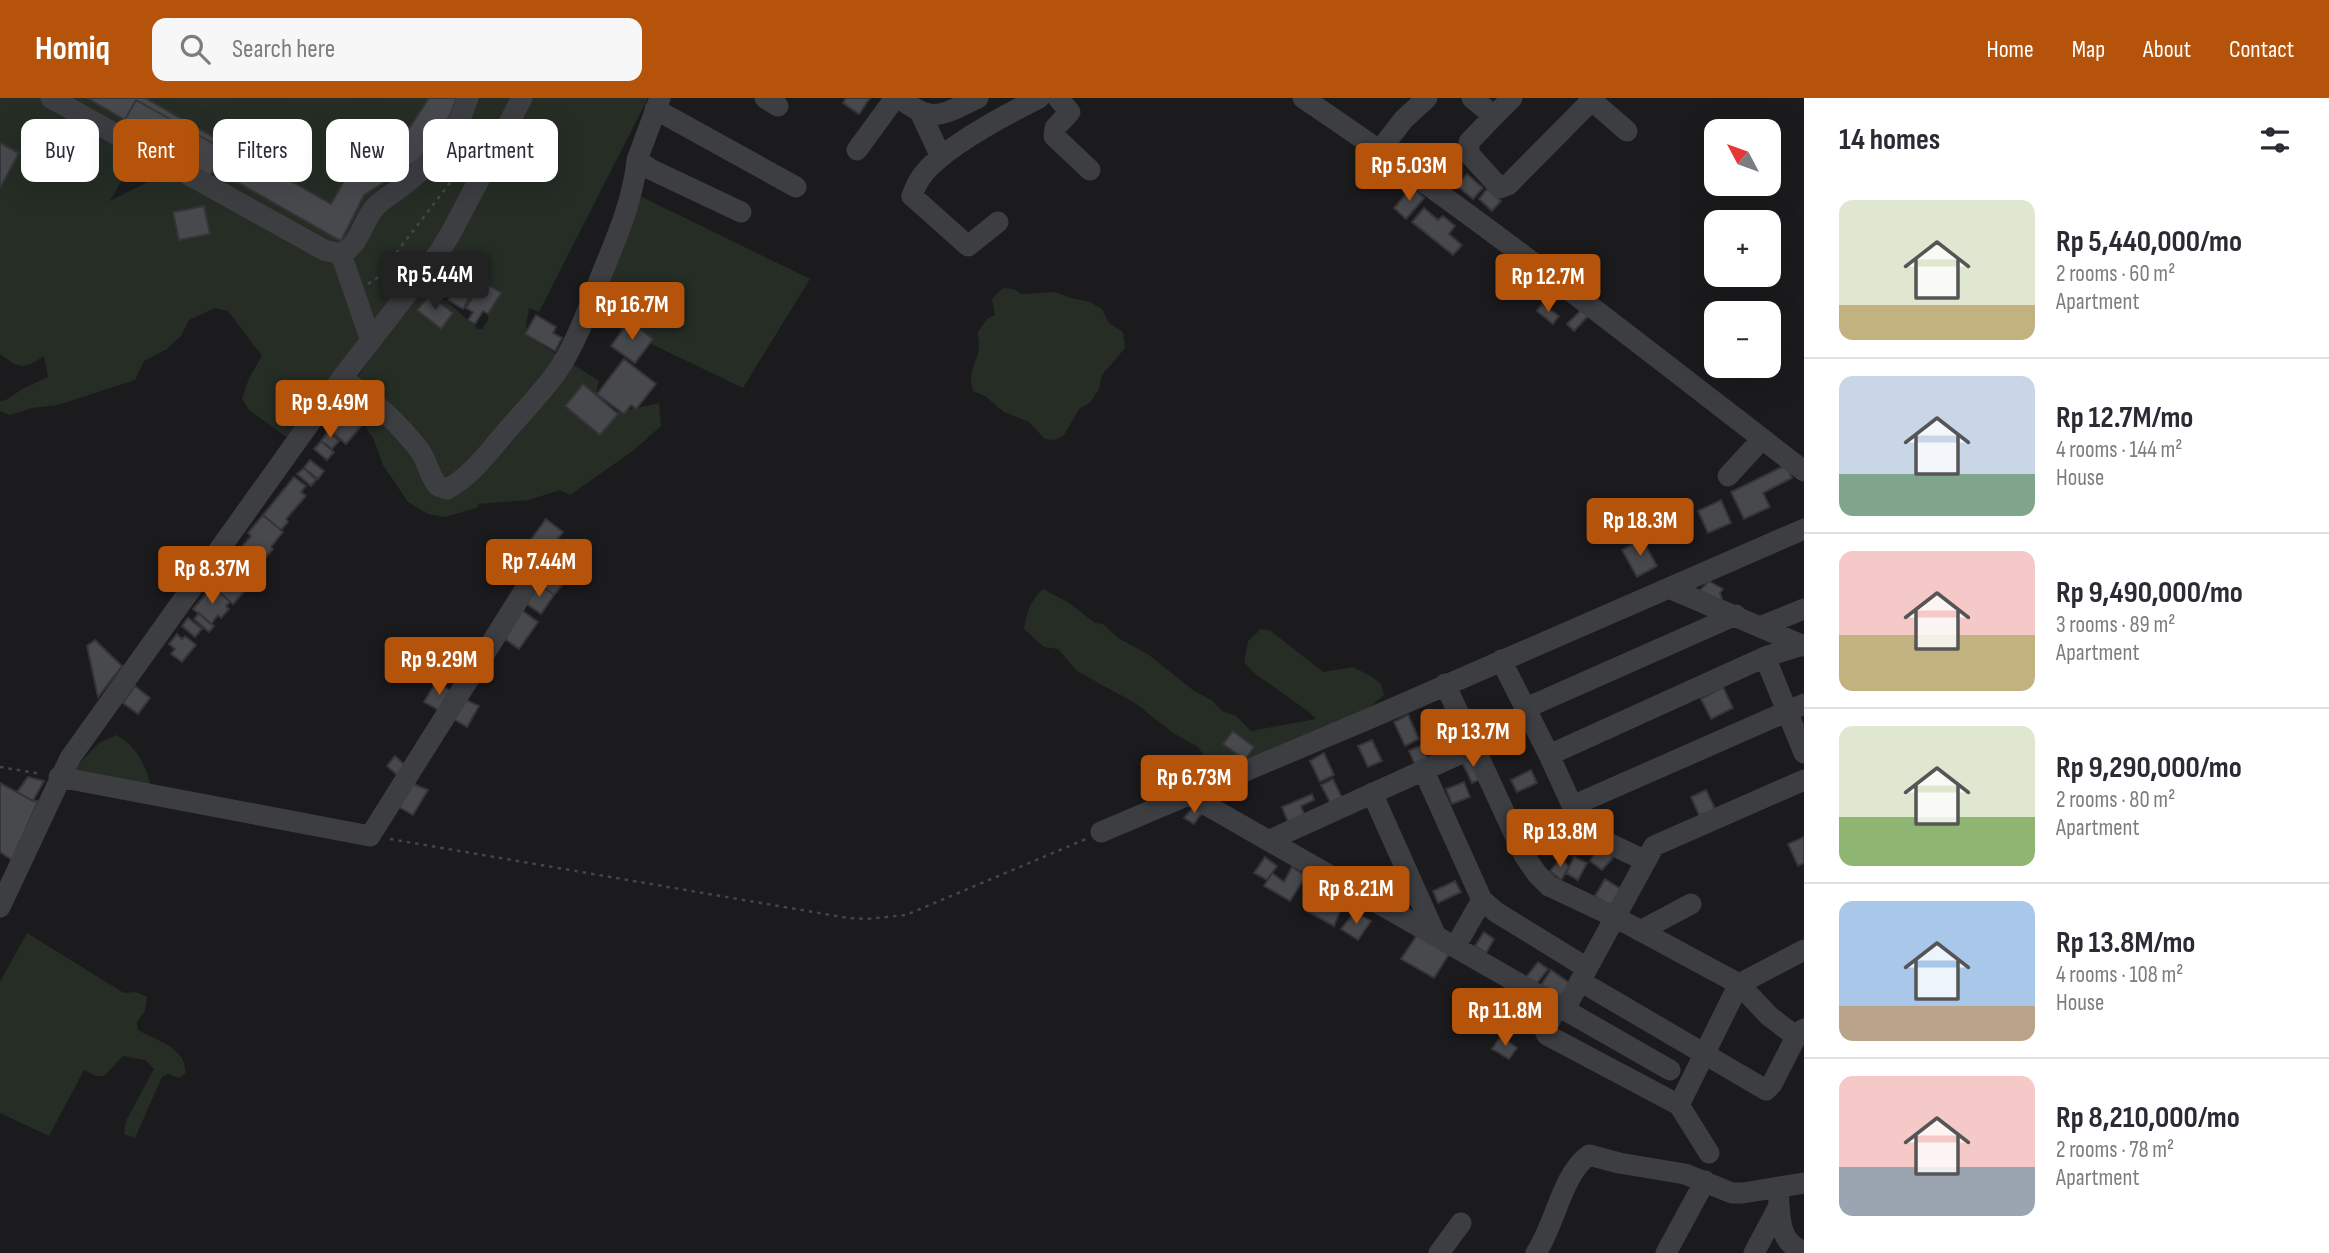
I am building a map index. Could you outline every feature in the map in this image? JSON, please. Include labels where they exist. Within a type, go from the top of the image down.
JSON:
[{"type":"street","points":[[51,98],[324,250],[341,254],[348,251],[354,243],[375,207],[439,153],[453,133],[468,98]]},
{"type":"street","points":[[0,907],[70,758],[342,379],[452,231],[522,98]]},
{"type":"street","points":[[857,150],[898,98],[921,114],[938,152]]},
{"type":"street","points":[[921,114],[942,113],[978,98]]},
{"type":"street","points":[[998,222],[968,246],[912,196],[938,152],[1000,107],[1039,98]]},
{"type":"street","points":[[1058,98],[1070,112],[1055,128],[1054,136],[1090,170]]},
{"type":"street","points":[[1303,98],[1380,150],[1527,258],[1804,471]]},
{"type":"street","points":[[1380,150],[1404,119],[1427,98]]},
{"type":"street","points":[[1472,98],[1494,116]]},
{"type":"street","points":[[1512,98],[1469,142],[1468,148],[1469,154],[1500,188],[1508,185],[1590,102],[1597,104],[1627,131]]},
{"type":"street","points":[[342,379],[390,416],[419,450],[438,485],[447,489],[470,472],[556,373],[580,329],[628,204],[637,160],[657,103],[796,187]]},
{"type":"street","points":[[637,160],[650,169],[741,212]]},
{"type":"street","points":[[341,254],[370,341]]},
{"type":"street","points":[[1728,476],[1762,439]]},
{"type":"street","points":[[1101,832],[1373,718],[1445,684],[1804,529]]},
{"type":"street","points":[[59,777],[370,836],[534,575]]},
{"type":"street","points":[[1669,588],[1736,615],[1768,616],[1804,609]]},
{"type":"street","points":[[1526,708],[1736,615]]},
{"type":"street","points":[[1549,755],[1765,657],[1799,646],[1768,616]]},
{"type":"street","points":[[1765,657],[1795,707],[1804,752]]},
{"type":"street","points":[[1501,660],[1581,825],[1594,838],[1646,860]]},
{"type":"street","points":[[1445,684],[1524,855],[1549,886],[1739,984],[1769,1016],[1790,1032],[1801,1031]]},
{"type":"street","points":[[1572,806],[1795,707]]},
{"type":"street","points":[[1270,840],[1475,747]]},
{"type":"street","points":[[1423,769],[1482,900],[1583,974],[1704,1054],[1766,1090],[1801,1031]]},
{"type":"street","points":[[1709,1153],[1679,1105],[1546,1035],[1548,1024],[1583,974],[1654,846],[1804,780]]},
{"type":"street","points":[[1372,793],[1446,941]]},
{"type":"street","points":[[1187,794],[1670,1070]]},
{"type":"street","points":[[1446,941],[1482,900]]},
{"type":"street","points":[[1640,931],[1691,905]]},
{"type":"street","points":[[1679,1105],[1739,984],[1804,950]]},
{"type":"street","points":[[1547,1249],[1573,1176],[1581,1160],[1589,1155],[1685,1174],[1732,1193],[1779,1197],[1804,1183]]},
{"type":"street","points":[[1666,1253],[1705,1181]]},
{"type":"street","points":[[1779,1197],[1781,1226],[1788,1243],[1804,1251]]},
{"type":"street","points":[[1754,1253],[1779,1197]]},
{"type":"street","points":[[1439,1253],[1461,1223]]},
{"type":"path","points":[[354,294],[377,278],[451,182]]},
{"type":"path","points":[[0,767],[59,777]]},
{"type":"path","points":[[370,836],[692,892],[867,919],[906,915],[1101,832]]},
{"type":"shaded area","points":[[0,98],[519,98],[508,119],[423,119],[423,182],[474,182],[447,232],[356,345],[288,438],[249,410],[242,398],[249,378],[262,356],[228,311],[215,308],[189,320],[181,336],[167,349],[144,361],[135,380],[58,405],[32,408],[10,415],[0,411],[0,401],[48,377],[44,356],[22,366],[12,363],[0,354]]},
{"type":"shaded area","points":[[529,98],[648,98],[539,312],[529,308],[525,334],[599,381],[594,402],[609,414],[659,403],[661,426],[634,450],[570,495],[560,490],[529,500],[479,504],[477,508],[445,517],[428,514],[408,502],[383,465],[374,440],[348,399],[353,383],[422,285],[432,288],[478,329],[482,329],[488,320],[489,303],[500,292],[444,265],[486,182],[558,182],[558,119],[518,119]]},
{"type":"shaded area","points":[[640,196],[810,279],[743,388],[597,318]]},
{"type":"shaded area","points":[[1003,288],[1014,289],[1021,294],[1055,292],[1090,302],[1102,309],[1109,323],[1123,332],[1125,348],[1102,375],[1099,389],[1090,403],[1080,408],[1064,435],[1055,440],[1045,439],[1029,422],[1004,412],[985,396],[973,391],[971,374],[979,350],[977,333],[987,319],[995,315],[992,299]]},
{"type":"shaded area","points":[[1043,589],[1149,655],[1193,690],[1213,701],[1222,711],[1236,716],[1251,731],[1316,719],[1254,673],[1244,662],[1248,641],[1261,629],[1271,631],[1323,672],[1353,667],[1371,676],[1381,684],[1384,695],[1367,710],[1206,781],[1203,768],[1207,760],[1198,747],[1173,733],[1135,703],[1077,671],[1058,649],[1044,647],[1024,629],[1030,607]]},
{"type":"shaded area","points":[[116,735],[130,745],[140,758],[152,790],[73,770],[99,743]]},
{"type":"shaded area","points":[[27,933],[124,993],[136,992],[147,997],[145,1011],[137,1022],[138,1030],[170,1046],[182,1058],[185,1074],[179,1078],[168,1074],[162,1077],[135,1138],[124,1134],[126,1121],[154,1069],[145,1060],[123,1056],[104,1076],[96,1076],[84,1070],[49,1136],[0,1113],[0,982]]},
{"type":"building","points":[[87,98],[145,98],[182,119],[123,119]]},
{"type":"building","points":[[429,98],[457,98],[448,119],[423,119],[423,155],[409,166],[409,128]]},
{"type":"building","points":[[846,98],[870,98],[859,114],[843,103]]},
{"type":"building","points":[[136,100],[170,119],[125,119]]},
{"type":"building","points":[[199,129],[213,137],[213,171],[208,179],[199,174]]},
{"type":"building","points":[[199,135],[213,143],[213,170],[208,179],[199,174]]},
{"type":"building","points":[[0,143],[19,153],[0,188]]},
{"type":"building","points":[[1454,151],[1464,159],[1453,173],[1443,165]]},
{"type":"building","points":[[1467,174],[1483,188],[1473,199],[1457,186]]},
{"type":"building","points":[[237,182],[292,182],[331,204],[343,182],[384,182],[364,195],[341,241]]},
{"type":"building","points":[[1412,187],[1424,198],[1406,219],[1394,208]]},
{"type":"building","points":[[1487,189],[1501,201],[1492,211],[1479,199]]},
{"type":"building","points":[[204,206],[210,234],[179,240],[173,212]]},
{"type":"building","points":[[1424,208],[1438,220],[1443,216],[1455,226],[1449,234],[1462,245],[1453,255],[1412,222]]},
{"type":"building","points":[[466,270],[481,279],[463,309],[448,300]]},
{"type":"building","points":[[482,281],[501,293],[488,314],[483,311],[475,324],[468,320],[473,312],[466,308]]},
{"type":"building","points":[[430,295],[453,313],[441,329],[417,310]]},
{"type":"building","points":[[1542,304],[1559,316],[1553,324],[1537,311]]},
{"type":"building","points":[[1581,310],[1588,316],[1574,331],[1567,324]]},
{"type":"building","points":[[536,315],[556,327],[553,333],[562,338],[555,351],[525,334]]},
{"type":"building","points":[[629,321],[653,339],[635,363],[611,346]]},
{"type":"building","points":[[624,359],[656,384],[636,409],[631,405],[624,414],[597,394]]},
{"type":"building","points":[[583,384],[618,414],[600,435],[565,406]]},
{"type":"building","points":[[350,401],[368,418],[346,444],[327,428]]},
{"type":"building","points":[[328,431],[339,441],[332,449],[321,441]]},
{"type":"building","points":[[321,441],[334,452],[327,460],[314,449]]},
{"type":"building","points":[[310,460],[324,471],[318,479],[304,468]]},
{"type":"building","points":[[1786,465],[1792,478],[1763,493],[1770,507],[1744,519],[1731,492]]},
{"type":"building","points":[[304,468],[316,480],[311,486],[297,474]]},
{"type":"building","points":[[294,477],[306,486],[301,492],[306,496],[286,519],[288,522],[281,530],[263,515]]},
{"type":"building","points":[[1721,500],[1731,523],[1708,533],[1698,511]]},
{"type":"building","points":[[263,515],[283,532],[271,547],[273,549],[266,557],[263,555],[255,565],[238,551],[251,536],[248,533]]},
{"type":"building","points":[[546,519],[563,532],[546,555],[552,559],[542,573],[519,556]]},
{"type":"building","points":[[1642,539],[1657,566],[1637,577],[1622,550]]},
{"type":"building","points":[[237,552],[255,568],[247,578],[252,583],[233,604],[217,590],[232,573],[227,569]]},
{"type":"building","points":[[554,558],[565,565],[556,578],[564,583],[554,595],[538,583]]},
{"type":"building","points":[[1709,581],[1723,589],[1720,593],[1722,598],[1717,603],[1698,592]]},
{"type":"building","points":[[538,583],[554,595],[541,614],[524,602]]},
{"type":"building","points":[[213,586],[230,602],[226,606],[229,609],[221,618],[218,615],[211,624],[193,609]]},
{"type":"building","points":[[520,609],[538,622],[519,649],[501,636]]},
{"type":"building","points":[[199,613],[214,626],[209,632],[194,619]]},
{"type":"building","points":[[188,618],[202,629],[195,637],[182,626]]},
{"type":"building","points":[[177,634],[182,639],[185,636],[196,645],[182,662],[171,654],[175,649],[169,644]]},
{"type":"building","points":[[95,640],[122,666],[98,697],[87,646]]},
{"type":"building","points":[[436,682],[453,692],[442,712],[424,702]]},
{"type":"building","points":[[135,686],[150,698],[138,714],[123,703]]},
{"type":"building","points":[[1723,687],[1733,708],[1711,719],[1701,699]]},
{"type":"building","points":[[464,699],[479,706],[467,727],[452,718]]},
{"type":"building","points":[[1408,715],[1419,739],[1405,746],[1394,722]]},
{"type":"building","points":[[1233,731],[1254,747],[1245,760],[1223,744]]},
{"type":"building","points":[[1372,740],[1382,761],[1368,767],[1358,746]]},
{"type":"building","points":[[1422,745],[1430,763],[1417,769],[1409,751]]},
{"type":"building","points":[[1324,753],[1334,775],[1320,782],[1310,761]]},
{"type":"building","points":[[1474,755],[1485,777],[1472,783],[1462,762]]},
{"type":"building","points":[[395,756],[407,767],[399,777],[387,766]]},
{"type":"building","points":[[1531,770],[1537,783],[1517,792],[1511,780]]},
{"type":"building","points":[[28,777],[44,781],[33,801],[17,792]]},
{"type":"building","points":[[1333,779],[1344,802],[1333,808],[1321,785]]},
{"type":"building","points":[[1464,782],[1470,797],[1452,804],[1446,789]]},
{"type":"building","points":[[0,783],[33,801],[38,801],[12,860],[0,852]]},
{"type":"building","points":[[411,783],[428,790],[413,815],[397,806]]},
{"type":"building","points":[[1706,790],[1719,817],[1703,824],[1691,797]]},
{"type":"building","points":[[1312,794],[1314,800],[1301,806],[1306,819],[1290,827],[1282,807]]},
{"type":"building","points":[[1193,807],[1204,810],[1194,824],[1184,818]]},
{"type":"building","points":[[1550,813],[1558,826],[1567,821],[1575,834],[1545,850],[1538,838],[1548,832],[1540,819]]},
{"type":"building","points":[[1804,837],[1804,863],[1798,866],[1788,844]]},
{"type":"building","points":[[1599,842],[1614,848],[1612,859],[1602,870],[1590,861]]},
{"type":"building","points":[[1265,857],[1277,866],[1267,880],[1254,873]]},
{"type":"building","points":[[1574,857],[1587,863],[1578,880],[1566,873]]},
{"type":"building","points":[[1561,858],[1569,867],[1561,880],[1550,871]]},
{"type":"building","points":[[1292,867],[1306,876],[1290,901],[1264,886],[1272,873],[1284,882]]},
{"type":"building","points":[[1314,872],[1344,902],[1306,887]]},
{"type":"building","points":[[1605,879],[1624,891],[1614,908],[1595,896]]},
{"type":"building","points":[[1455,881],[1461,892],[1438,903],[1433,891]]},
{"type":"building","points":[[1311,897],[1324,907],[1330,897],[1344,902],[1334,926],[1305,910]]},
{"type":"building","points":[[1355,912],[1371,921],[1358,940],[1341,929]]},
{"type":"building","points":[[1419,932],[1451,951],[1434,978],[1401,959]]},
{"type":"building","points":[[1484,932],[1494,939],[1486,953],[1475,946]]},
{"type":"building","points":[[1538,962],[1548,969],[1534,987],[1524,980]]},
{"type":"building","points":[[1551,970],[1574,986],[1562,1004],[1539,988]]},
{"type":"building","points":[[1518,987],[1533,996],[1525,1008],[1510,999]]},
{"type":"building","points":[[1515,1003],[1524,1009],[1516,1021],[1507,1014]]},
{"type":"building","points":[[1501,1036],[1517,1048],[1509,1059],[1492,1049]]}]
